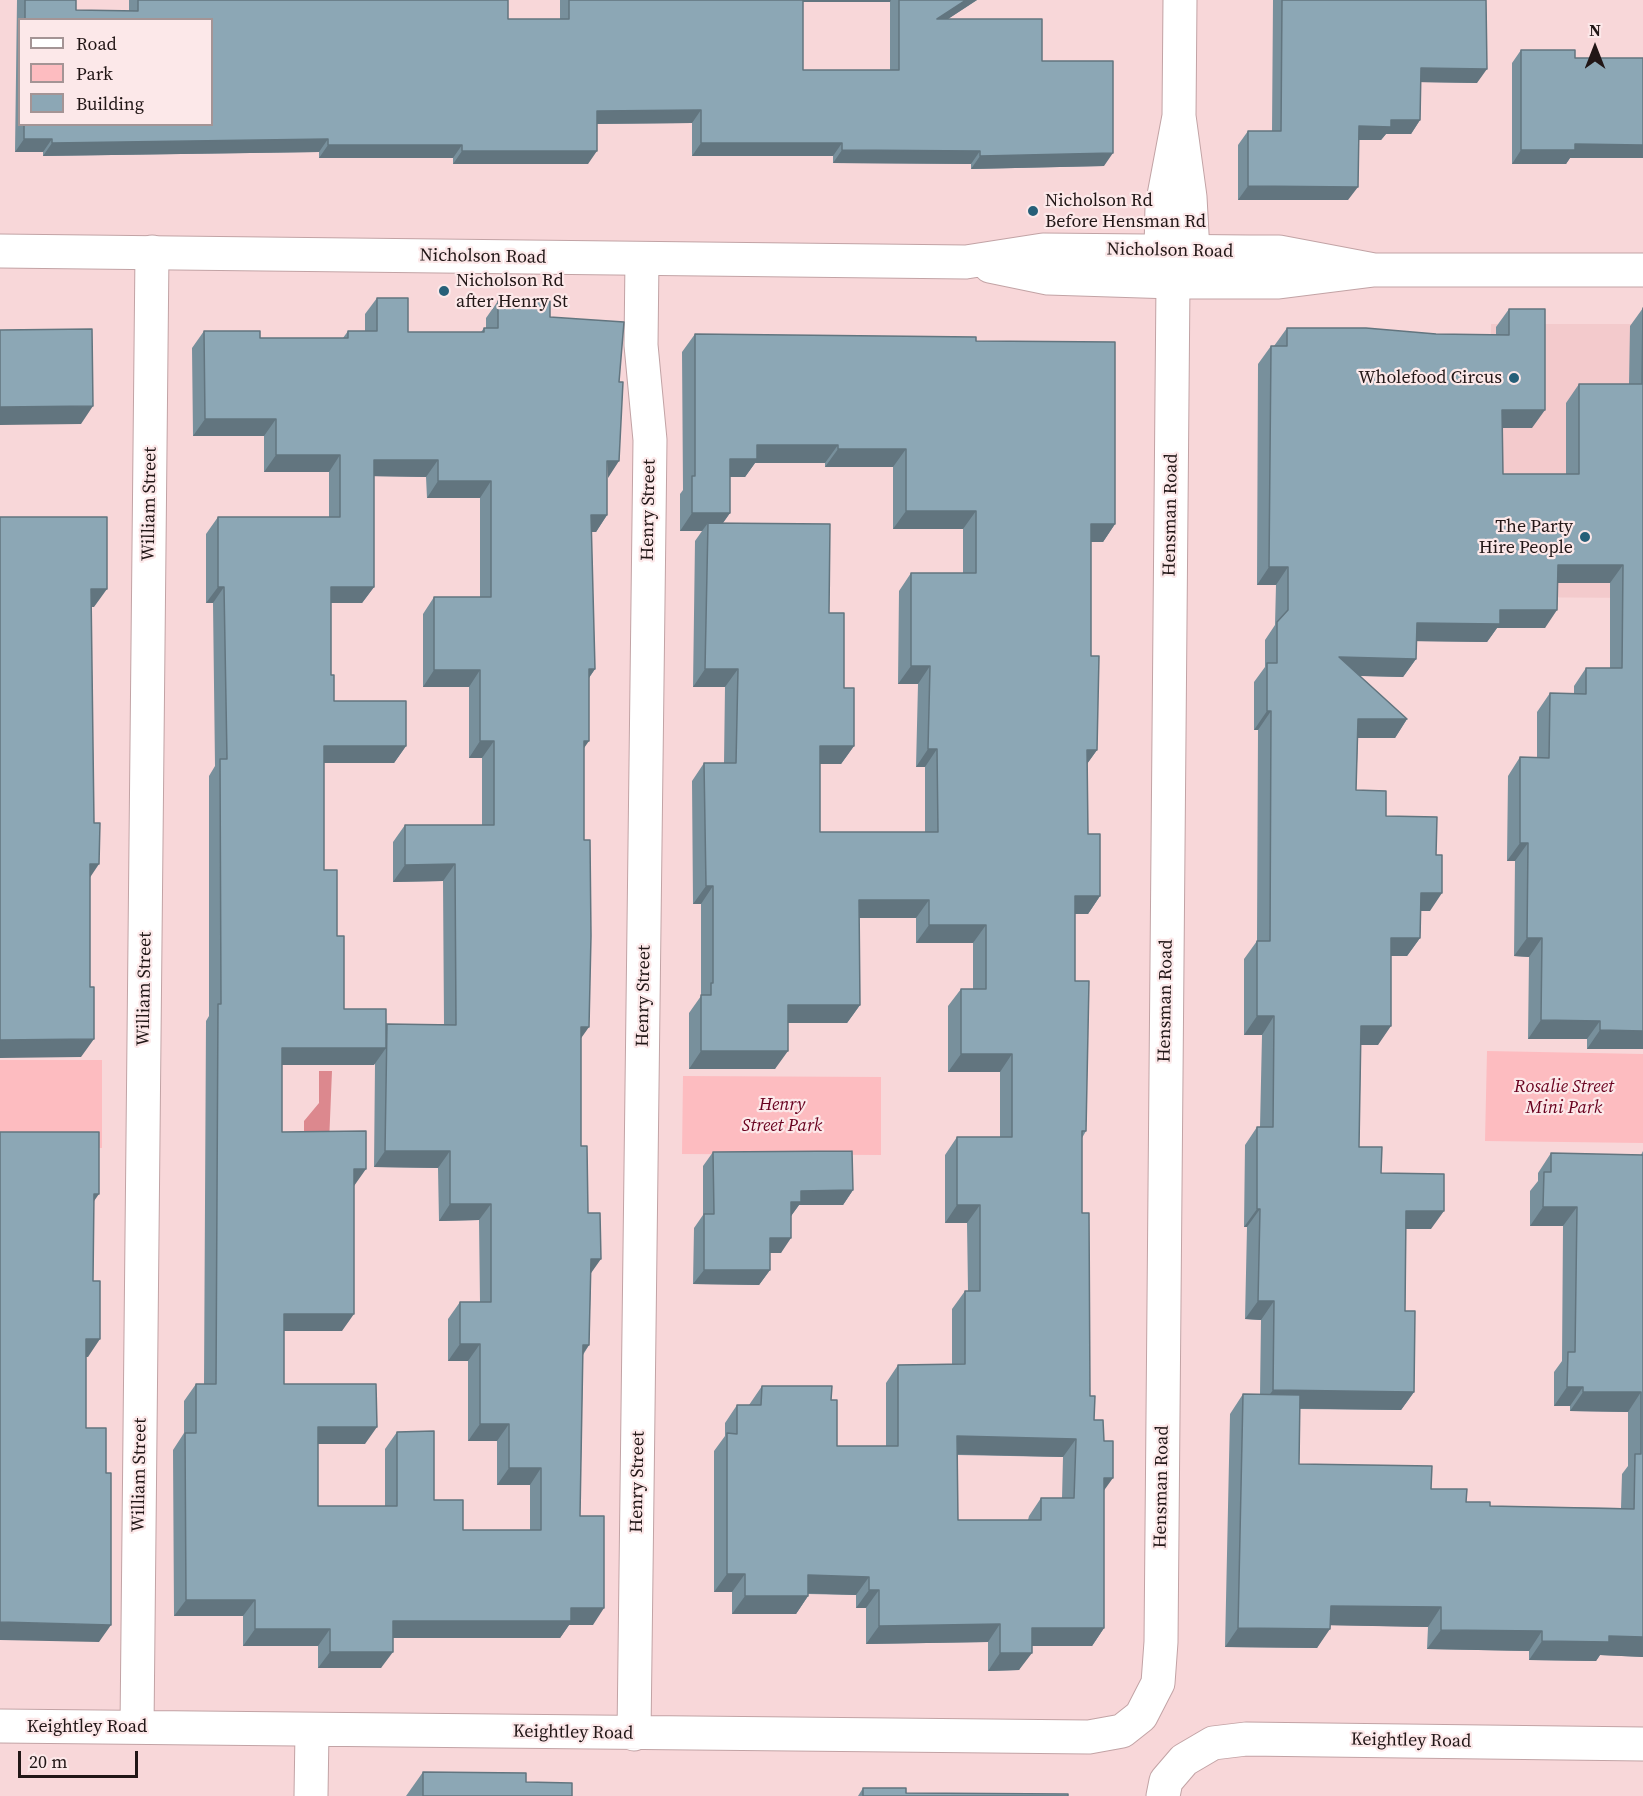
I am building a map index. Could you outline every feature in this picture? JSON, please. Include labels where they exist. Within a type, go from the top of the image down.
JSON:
[{"type":"street","name":"Hensman Road","points":[[1141,1716],[1158,1683],[1161,1642],[1173,282],[1177,251],[1162,206],[1179,116],[1180,0]]},
{"type":"street","name":"Nicholson Road","points":[[0,251],[966,262],[1043,250],[1279,252],[1374,270]]},
{"type":"street","name":"William Street","points":[[137,1727],[152,252]]},
{"type":"street","name":"Henry Street","points":[[634,1734],[650,440],[641,345],[642,259]]},
{"type":"street","name":"Nicholson Road","points":[[966,262],[1048,278],[1173,282],[1280,282],[1374,270],[1643,270]]},
{"type":"street","name":"Keightley Road","points":[[0,1726],[312,1731],[1089,1737],[1122,1731],[1141,1716]]},
{"type":"street","points":[[311,1796],[312,1731]]},
{"type":"street","name":"Keightley Road","points":[[1163,1796],[1166,1781],[1184,1760],[1214,1743],[1246,1739],[1643,1744]]},
{"type":"shaded area","points":[[1491,324],[1643,324],[1643,598],[1488,597]]},
{"type":"shaded area","points":[[319,1071],[332,1071],[329,1143],[304,1143],[304,1121],[319,1103]]},
{"type":"green space","name":"Rosalie Street Mini Park","points":[[1487,1051],[1643,1054],[1643,1143],[1485,1141]]},
{"type":"green space","points":[[0,1060],[102,1060],[102,1148],[0,1148]]},
{"type":"green space","name":"Henry Street Park","points":[[683,1076],[881,1077],[881,1155],[682,1154]]},
{"type":"building","points":[[25,0],[76,0],[76,10],[138,11],[138,0],[508,0],[508,19],[569,19],[569,0],[803,0],[803,70],[899,70],[899,0],[966,0],[937,19],[1042,19],[1042,61],[1113,61],[1113,153],[980,156],[980,151],[842,150],[842,143],[701,143],[701,110],[597,111],[597,151],[462,151],[462,145],[328,145],[328,139],[52,143],[52,139],[24,139],[24,126],[213,126],[213,18],[25,18]]},
{"type":"building","points":[[1282,0],[1486,0],[1487,69],[1421,68],[1420,120],[1391,120],[1391,127],[1359,126],[1358,187],[1248,186],[1248,131],[1281,131]]},
{"type":"building","points":[[1521,50],[1575,50],[1575,58],[1643,58],[1643,145],[1575,144],[1575,150],[1521,150]]},
{"type":"building","points":[[377,298],[408,298],[408,332],[484,332],[484,328],[498,328],[498,301],[550,301],[550,317],[624,322],[619,382],[623,382],[619,461],[607,461],[607,515],[591,515],[595,669],[589,669],[589,741],[584,741],[584,840],[590,840],[591,936],[589,1027],[581,1027],[581,1146],[587,1146],[588,1213],[600,1213],[601,1259],[591,1259],[589,1345],[583,1345],[580,1516],[604,1516],[604,1608],[571,1608],[571,1621],[393,1621],[393,1652],[330,1652],[330,1629],[255,1629],[255,1600],[186,1600],[185,1433],[196,1433],[196,1384],[216,1384],[218,1004],[221,1004],[220,759],[227,759],[224,587],[218,587],[218,517],[340,517],[340,455],[276,455],[276,419],[205,419],[204,331],[260,331],[260,338],[348,338],[348,331],[377,331]],"holes":[[[374,460],[438,460],[438,481],[491,481],[491,597],[434,597],[434,670],[480,670],[480,741],[494,741],[494,825],[405,825],[405,865],[455,864],[456,1025],[387,1024],[385,1151],[450,1151],[450,1204],[491,1204],[491,1302],[460,1302],[460,1344],[480,1344],[480,1424],[509,1424],[509,1468],[541,1468],[541,1530],[463,1530],[463,1500],[434,1500],[434,1431],[397,1432],[397,1506],[318,1506],[318,1427],[377,1427],[376,1384],[284,1384],[284,1314],[354,1314],[354,1169],[366,1169],[366,1131],[282,1132],[282,1048],[386,1048],[386,1009],[344,1009],[344,936],[337,936],[337,870],[324,870],[324,746],[406,746],[406,701],[334,701],[334,675],[331,675],[331,587],[374,587]]]},
{"type":"building","points":[[1643,308],[1643,1031],[1600,1030],[1600,1021],[1541,1020],[1542,938],[1527,938],[1528,843],[1520,843],[1520,757],[1549,758],[1550,693],[1586,694],[1586,668],[1622,668],[1623,565],[1558,565],[1557,610],[1500,610],[1500,624],[1417,623],[1416,659],[1339,657],[1407,719],[1358,719],[1356,790],[1386,791],[1386,816],[1437,817],[1436,855],[1442,855],[1442,893],[1421,893],[1420,938],[1391,938],[1391,1026],[1361,1026],[1359,1147],[1382,1147],[1381,1173],[1444,1174],[1444,1211],[1406,1211],[1405,1311],[1415,1311],[1414,1392],[1273,1390],[1274,1301],[1258,1301],[1260,1209],[1257,1209],[1257,1127],[1273,1127],[1274,1016],[1257,1016],[1257,941],[1270,941],[1271,711],[1267,711],[1267,663],[1277,663],[1277,622],[1288,610],[1288,567],[1269,567],[1271,346],[1287,346],[1287,328],[1366,328],[1436,334],[1509,335],[1509,309],[1545,309],[1545,410],[1502,410],[1503,474],[1579,474],[1579,384],[1642,384]]},
{"type":"building","points":[[92,329],[93,406],[0,407],[0,330]]},
{"type":"building","points":[[695,334],[976,337],[976,341],[1115,342],[1115,524],[1091,524],[1091,656],[1099,656],[1097,750],[1087,750],[1088,834],[1100,834],[1100,896],[1075,896],[1075,981],[1089,981],[1086,1131],[1082,1131],[1082,1213],[1089,1213],[1090,1396],[1095,1396],[1094,1420],[1103,1420],[1104,1441],[1113,1441],[1113,1478],[1104,1478],[1104,1628],[1032,1628],[1032,1653],[1000,1653],[1000,1624],[879,1626],[879,1590],[869,1590],[869,1577],[808,1575],[808,1596],[745,1596],[745,1574],[727,1574],[727,1433],[737,1434],[737,1405],[761,1405],[762,1386],[832,1386],[831,1400],[837,1400],[837,1446],[898,1446],[898,1365],[965,1364],[965,1291],[980,1291],[980,1205],[957,1205],[957,1137],[1012,1137],[1012,1054],[961,1054],[961,989],[986,989],[986,925],[929,925],[929,900],[859,900],[860,1005],[788,1005],[788,1051],[701,1051],[701,995],[711,995],[711,983],[713,983],[713,886],[706,886],[704,763],[736,763],[738,669],[705,669],[708,523],[830,524],[829,613],[844,613],[844,688],[854,688],[854,746],[820,746],[820,832],[938,832],[937,749],[928,749],[930,666],[911,666],[911,573],[976,573],[976,511],[906,511],[906,449],[838,449],[838,445],[757,445],[757,459],[730,459],[730,513],[692,513],[692,476],[695,476]],"holes":[[[957,1436],[1076,1439],[1074,1498],[1041,1498],[1041,1520],[958,1520]]]},
{"type":"building","points":[[0,517],[107,517],[107,589],[91,589],[94,823],[100,823],[99,864],[90,864],[90,987],[94,987],[94,1039],[0,1040]]},
{"type":"building","points":[[0,1132],[99,1132],[99,1194],[94,1194],[93,1281],[100,1281],[100,1339],[86,1339],[86,1428],[106,1428],[106,1473],[111,1473],[111,1625],[0,1622]]},
{"type":"building","points":[[852,1151],[853,1190],[801,1191],[801,1202],[791,1202],[791,1238],[770,1238],[770,1270],[704,1270],[704,1214],[714,1214],[713,1152]]},
{"type":"building","points":[[1551,1153],[1643,1155],[1643,1637],[1609,1636],[1609,1642],[1542,1641],[1542,1631],[1441,1630],[1441,1607],[1331,1606],[1330,1629],[1238,1628],[1243,1394],[1300,1395],[1299,1464],[1432,1466],[1431,1489],[1467,1489],[1466,1502],[1490,1502],[1490,1506],[1634,1509],[1635,1454],[1641,1454],[1641,1392],[1583,1392],[1583,1387],[1567,1387],[1568,1352],[1575,1352],[1577,1207],[1543,1207],[1544,1172],[1551,1172]]},
{"type":"building","points":[[423,1772],[526,1773],[526,1782],[572,1783],[572,1796],[423,1796]]},
{"type":"building","points":[[863,1788],[906,1788],[906,1793],[1068,1794],[1068,1796],[863,1796]]},
{"type":"place","name":"Nicholson Rd Before Hensman Rd","points":[[1033,211]]},
{"type":"place","name":"Nicholson Rd after Henry St","points":[[444,291]]},
{"type":"place","name":"Wholefood Circus","points":[[1514,378]]},
{"type":"place","name":"The Party Hire People","points":[[1585,537]]}]
